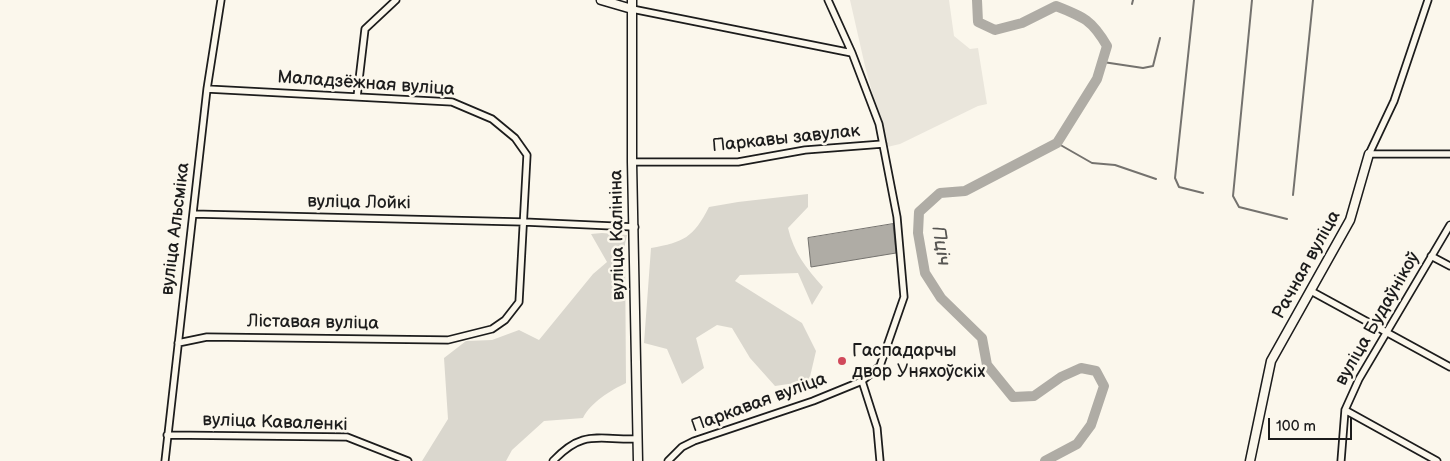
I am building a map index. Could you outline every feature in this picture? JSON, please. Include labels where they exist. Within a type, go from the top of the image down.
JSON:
[{"type":"street","name":"вуліца Альсміка","points":[[165,461],[207,89],[221,0]]},
{"type":"street","points":[[357,97],[365,29],[396,0]]},
{"type":"street","points":[[601,0],[632,9],[852,53]]},
{"type":"street","name":"вуліца Калініна","points":[[632,0],[632,162],[638,461]]},
{"type":"street","name":"Паркавая вуліца","points":[[668,461],[694,440],[813,400],[862,381],[880,366],[904,297],[898,217],[879,124],[852,53],[828,0]]},
{"type":"street","name":"Рачная вуліца","points":[[1250,461],[1271,361],[1278,345],[1311,292],[1353,212],[1369,154],[1394,101],[1428,0]]},
{"type":"street","name":"Маладзёжная вуліца","points":[[207,89],[452,102],[492,120],[515,138],[527,155],[524,222]]},
{"type":"street","name":"Паркавы завулак","points":[[632,162],[738,162],[805,150],[883,144]]},
{"type":"street","points":[[1369,154],[1450,154]]},
{"type":"street","name":"вуліца Лойкі","points":[[193,214],[524,222],[634,227]]},
{"type":"street","name":"Ліставая вуліца","points":[[178,344],[207,336],[448,340],[492,329],[505,320],[519,302],[524,222]]},
{"type":"street","name":"вуліца Будаўнікоў","points":[[1341,461],[1345,410],[1359,378],[1450,224]]},
{"type":"street","points":[[1431,256],[1450,266]]},
{"type":"street","points":[[1311,292],[1450,367]]},
{"type":"street","points":[[862,381],[877,428],[880,461]]},
{"type":"street","points":[[1345,410],[1437,461]]},
{"type":"street","name":"вуліца Каваленкі","points":[[167,435],[347,437],[408,461]]},
{"type":"street","points":[[553,461],[575,441],[587,437],[637,439]]},
{"type":"shaded area","points":[[850,0],[949,0],[954,36],[970,49],[978,48],[987,104],[978,106],[900,144],[887,147],[865,66]]},
{"type":"shaded area","points":[[808,194],[808,207],[788,228],[801,260],[823,287],[812,305],[798,273],[740,275],[735,281],[802,323],[816,351],[809,381],[775,386],[750,358],[732,328],[717,325],[696,338],[704,368],[682,384],[667,349],[644,343],[651,248],[680,241],[686,237],[698,226],[709,207]]},
{"type":"shaded area","points":[[893,224],[896,253],[811,267],[808,238]]},
{"type":"shaded area","points":[[591,234],[627,235],[625,244],[626,383],[596,402],[583,418],[544,421],[512,450],[506,461],[422,461],[448,419],[444,358],[466,341],[492,340],[519,330],[539,340],[593,274],[607,262]]},
{"type":"waterway","name":"Пціч","points":[[977,0],[978,22],[995,30],[1022,23],[1056,6],[1086,20],[1097,30],[1107,46],[1097,79],[1057,143],[965,191],[940,193],[919,212],[918,233],[925,273],[941,298],[982,338],[987,365],[1013,397],[1034,396],[1061,377],[1081,368],[1096,371],[1104,386],[1091,425],[1077,444],[1045,461]]},
{"type":"waterway","points":[[1132,4],[1133,0]]},
{"type":"waterway","points":[[1194,0],[1175,178],[1179,187],[1203,193]]},
{"type":"waterway","points":[[1252,0],[1233,196],[1239,207],[1287,219]]},
{"type":"waterway","points":[[1293,195],[1313,0]]},
{"type":"waterway","points":[[1103,62],[1143,68],[1153,66],[1160,38]]},
{"type":"waterway","points":[[1057,143],[1092,163],[1115,165],[1156,179]]},
{"type":"place","name":"Гаспадарчы двор Уняхоўскіх","points":[[842,361]]}]
